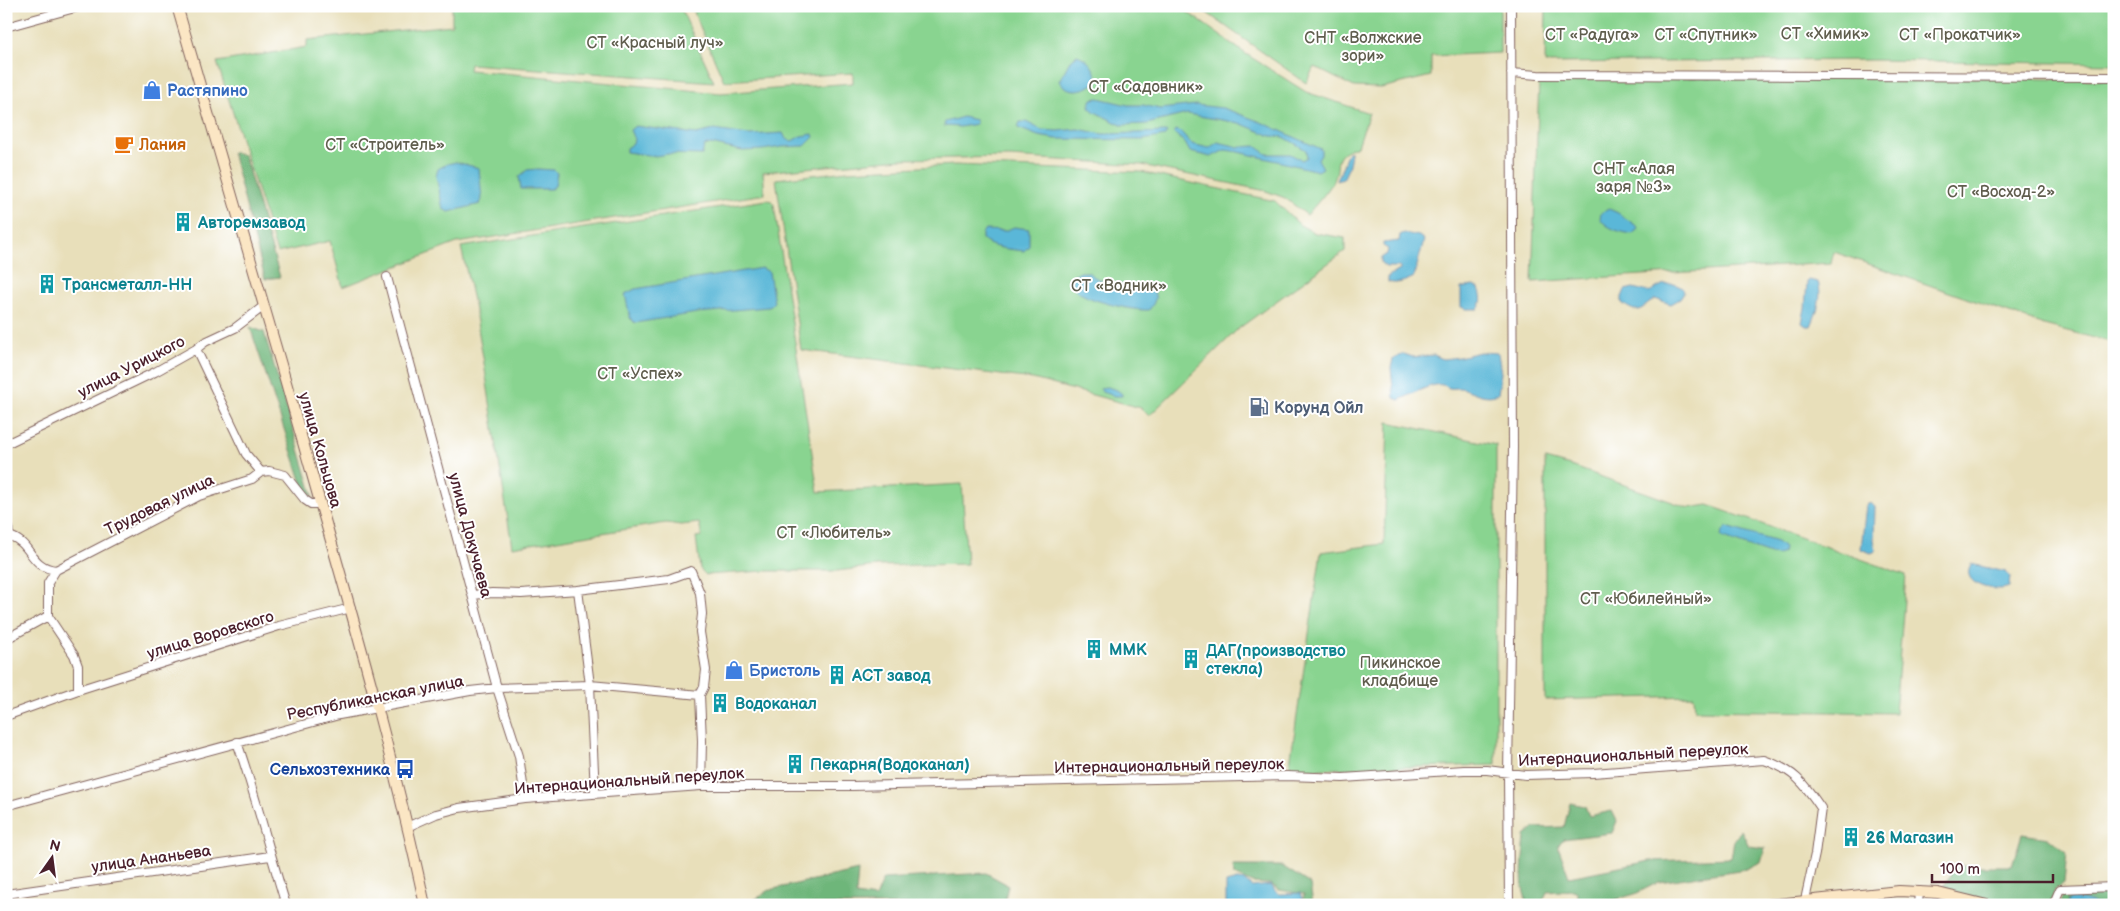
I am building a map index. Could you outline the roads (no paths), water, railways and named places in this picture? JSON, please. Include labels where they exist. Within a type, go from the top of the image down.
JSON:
[{"type":"main road","name":"улица Кольцова","points":[[176,6],[351,608],[378,707],[425,905]]},
{"type":"main road","points":[[1767,905],[1804,900],[1824,901],[1919,891],[1938,893],[1987,905]]},
{"type":"street","points":[[6,27],[82,6]]},
{"type":"street","points":[[1509,905],[1508,774],[1513,457],[1511,6]]},
{"type":"street","points":[[1511,73],[1548,75],[2114,77]]},
{"type":"street","name":"улица Докучаева","points":[[387,277],[497,688],[519,756],[525,800]]},
{"type":"street","name":"улица Урицкого","points":[[6,444],[155,372],[196,350],[206,342],[235,328],[264,306]]},
{"type":"street","points":[[196,350],[246,454],[261,472],[269,471],[285,474],[305,500],[311,504],[321,504]]},
{"type":"street","name":"Трудовая улица","points":[[56,570],[199,496],[252,479],[261,472]]},
{"type":"street","points":[[6,502],[8,537],[18,538],[34,560],[41,566],[56,570],[48,583],[48,616],[74,655],[78,666],[78,690]]},
{"type":"street","points":[[473,595],[492,592],[521,594],[578,590],[669,579],[691,571],[700,592],[702,614],[700,632],[706,670],[704,687],[700,695],[701,786]]},
{"type":"street","points":[[578,590],[590,685],[596,793]]},
{"type":"street","name":"улица Воровского","points":[[6,716],[78,690],[279,626],[351,608]]},
{"type":"street","points":[[6,639],[48,616]]},
{"type":"street","name":"Республиканская улица","points":[[6,806],[313,721],[378,707],[497,688],[590,685],[700,695]]},
{"type":"street","points":[[238,742],[256,794],[270,856],[286,905]]},
{"type":"street","name":"Интернациональный переулок","points":[[407,827],[436,814],[459,808],[596,793],[701,786],[852,786],[1287,776],[1343,778],[1464,770],[1487,770],[1508,774],[1593,773],[1764,760],[1778,764],[1794,774],[1804,783],[1821,808],[1815,854],[1804,900]]},
{"type":"street","name":"улица Ананьева","points":[[6,894],[270,856]]},
{"type":"street","points":[[2053,905],[2060,889],[2114,887]]},
{"type":"street","points":[[1918,905],[1919,891]]},
{"type":"water","points":[[1077,55],[1090,64],[1098,80],[1089,87],[1072,90],[1059,81],[1070,61]]},
{"type":"water","points":[[1098,98],[1128,105],[1143,105],[1160,109],[1196,105],[1223,108],[1261,122],[1321,149],[1318,159],[1323,168],[1318,171],[1225,150],[1211,157],[1190,152],[1185,143],[1174,133],[1176,130],[1181,132],[1192,144],[1209,148],[1218,142],[1239,147],[1256,146],[1267,154],[1290,154],[1302,160],[1307,157],[1306,150],[1284,137],[1271,136],[1239,123],[1187,114],[1147,124],[1121,125],[1089,107],[1092,99]]},
{"type":"water","points":[[963,117],[976,120],[976,124],[960,127],[944,126],[945,122]]},
{"type":"water","points":[[1020,122],[1026,122],[1042,130],[1078,129],[1103,134],[1167,132],[1165,136],[1143,140],[1056,139],[1038,136],[1018,128]]},
{"type":"water","points":[[635,126],[696,134],[714,130],[749,135],[783,133],[786,139],[792,141],[801,136],[813,134],[814,137],[805,146],[742,151],[711,144],[704,146],[702,155],[668,154],[655,156],[626,152],[626,148],[633,143],[634,139],[630,130]]},
{"type":"water","points":[[1348,152],[1351,152],[1347,169],[1343,179],[1337,181]]},
{"type":"water","points":[[456,162],[479,168],[482,199],[480,204],[449,212],[443,209],[436,176],[438,169]]},
{"type":"water","points":[[527,170],[554,170],[557,173],[555,186],[551,189],[521,189],[519,177]]},
{"type":"water","points":[[1609,209],[1638,227],[1636,231],[1632,234],[1610,228],[1600,219],[1601,213]]},
{"type":"water","points":[[1014,227],[1029,229],[1029,246],[1024,251],[996,247],[982,239],[982,233],[985,230],[1005,231]]},
{"type":"water","points":[[1404,233],[1419,236],[1424,240],[1414,277],[1398,283],[1391,283],[1388,282],[1388,276],[1400,270],[1400,267],[1386,267],[1381,263],[1381,258],[1387,254],[1388,249],[1383,246],[1383,243],[1399,241],[1400,235]]},
{"type":"water","points":[[762,268],[769,272],[774,302],[769,307],[697,313],[635,323],[630,318],[625,294],[635,289]]},
{"type":"water","points":[[1088,272],[1094,277],[1110,283],[1152,288],[1155,294],[1154,302],[1149,310],[1142,310],[1112,305],[1083,295],[1076,290],[1071,281],[1072,275]]},
{"type":"water","points":[[1809,280],[1818,282],[1820,298],[1811,326],[1806,326],[1802,323],[1807,282]]},
{"type":"water","points":[[1664,284],[1674,284],[1683,288],[1684,293],[1680,299],[1671,304],[1655,299],[1639,310],[1632,309],[1622,303],[1625,290],[1633,288],[1649,292]]},
{"type":"water","points":[[1473,286],[1479,288],[1482,299],[1480,306],[1478,309],[1461,307],[1461,288]]},
{"type":"water","points":[[1480,352],[1498,353],[1501,373],[1498,394],[1485,396],[1463,388],[1449,388],[1444,385],[1438,385],[1427,387],[1399,400],[1394,398],[1391,368],[1393,359],[1404,354],[1413,357],[1434,355],[1443,359]]},
{"type":"water","points":[[1107,387],[1117,390],[1122,396],[1114,396],[1102,392],[1100,388]]},
{"type":"water","points":[[1871,503],[1875,507],[1874,539],[1876,551],[1871,553],[1861,549],[1866,505]]},
{"type":"water","points":[[1727,527],[1777,542],[1784,548],[1783,553],[1778,555],[1770,554],[1721,537],[1722,532]]},
{"type":"water","points":[[1971,564],[2006,572],[2010,576],[2009,587],[1995,589],[1980,586],[1970,577]]},
{"type":"water","points":[[1237,880],[1245,881],[1252,887],[1271,885],[1280,894],[1300,893],[1302,898],[1300,905],[1226,905],[1226,883]]},
{"type":"water","points":[[2072,897],[2100,905],[2067,905],[2068,900]]},
{"type":"place","name":"Растяпино","points":[[152,90]]},
{"type":"place","name":"Лания","points":[[124,144]]},
{"type":"place","name":"Авторемзавод","points":[[183,222]]},
{"type":"place","name":"Трансметалл-НН","points":[[47,284]]},
{"type":"place","name":"Корунд Ойл","points":[[1259,407]]},
{"type":"place","name":"ММК","points":[[1094,649]]},
{"type":"place","name":"ДАГ(производство стекла)","points":[[1191,659]]},
{"type":"place","name":"Бристоль","points":[[734,670]]},
{"type":"place","name":"АСТ завод","points":[[837,675]]},
{"type":"place","name":"Водоканал","points":[[720,703]]},
{"type":"place","name":"Пекарня(Водоканал)","points":[[795,764]]},
{"type":"place","name":"Сельхозтехника","points":[[405,769]]},
{"type":"place","name":"26 Магазин","points":[[1851,837]]},
{"type":"park label","name":"СТ «Химик»","points":[[1825,33]]},
{"type":"park label","name":"СТ «Радуга»","points":[[1592,34]]},
{"type":"park label","name":"СТ «Спутник»","points":[[1706,34]]},
{"type":"park label","name":"СТ «Прокатчик»","points":[[1960,34]]},
{"type":"park label","name":"СТ «Красный луч»","points":[[655,42]]},
{"type":"park label","name":"СНТ «Волжские зори»","points":[[1363,46]]},
{"type":"park label","name":"СТ «Садовник»","points":[[1146,86]]},
{"type":"park label","name":"СТ «Строитель»","points":[[385,144]]},
{"type":"park label","name":"СНТ «Алая заря №3»","points":[[1634,177]]},
{"type":"park label","name":"СТ «Восход-2»","points":[[2001,191]]},
{"type":"park label","name":"СТ «Водник»","points":[[1119,285]]},
{"type":"park label","name":"СТ «Успех»","points":[[640,373]]},
{"type":"park label","name":"СТ «Любитель»","points":[[834,532]]},
{"type":"park label","name":"СТ «Юбилейный»","points":[[1646,598]]},
{"type":"park label","name":"Пикинское кладбище","points":[[1400,671]]}]
